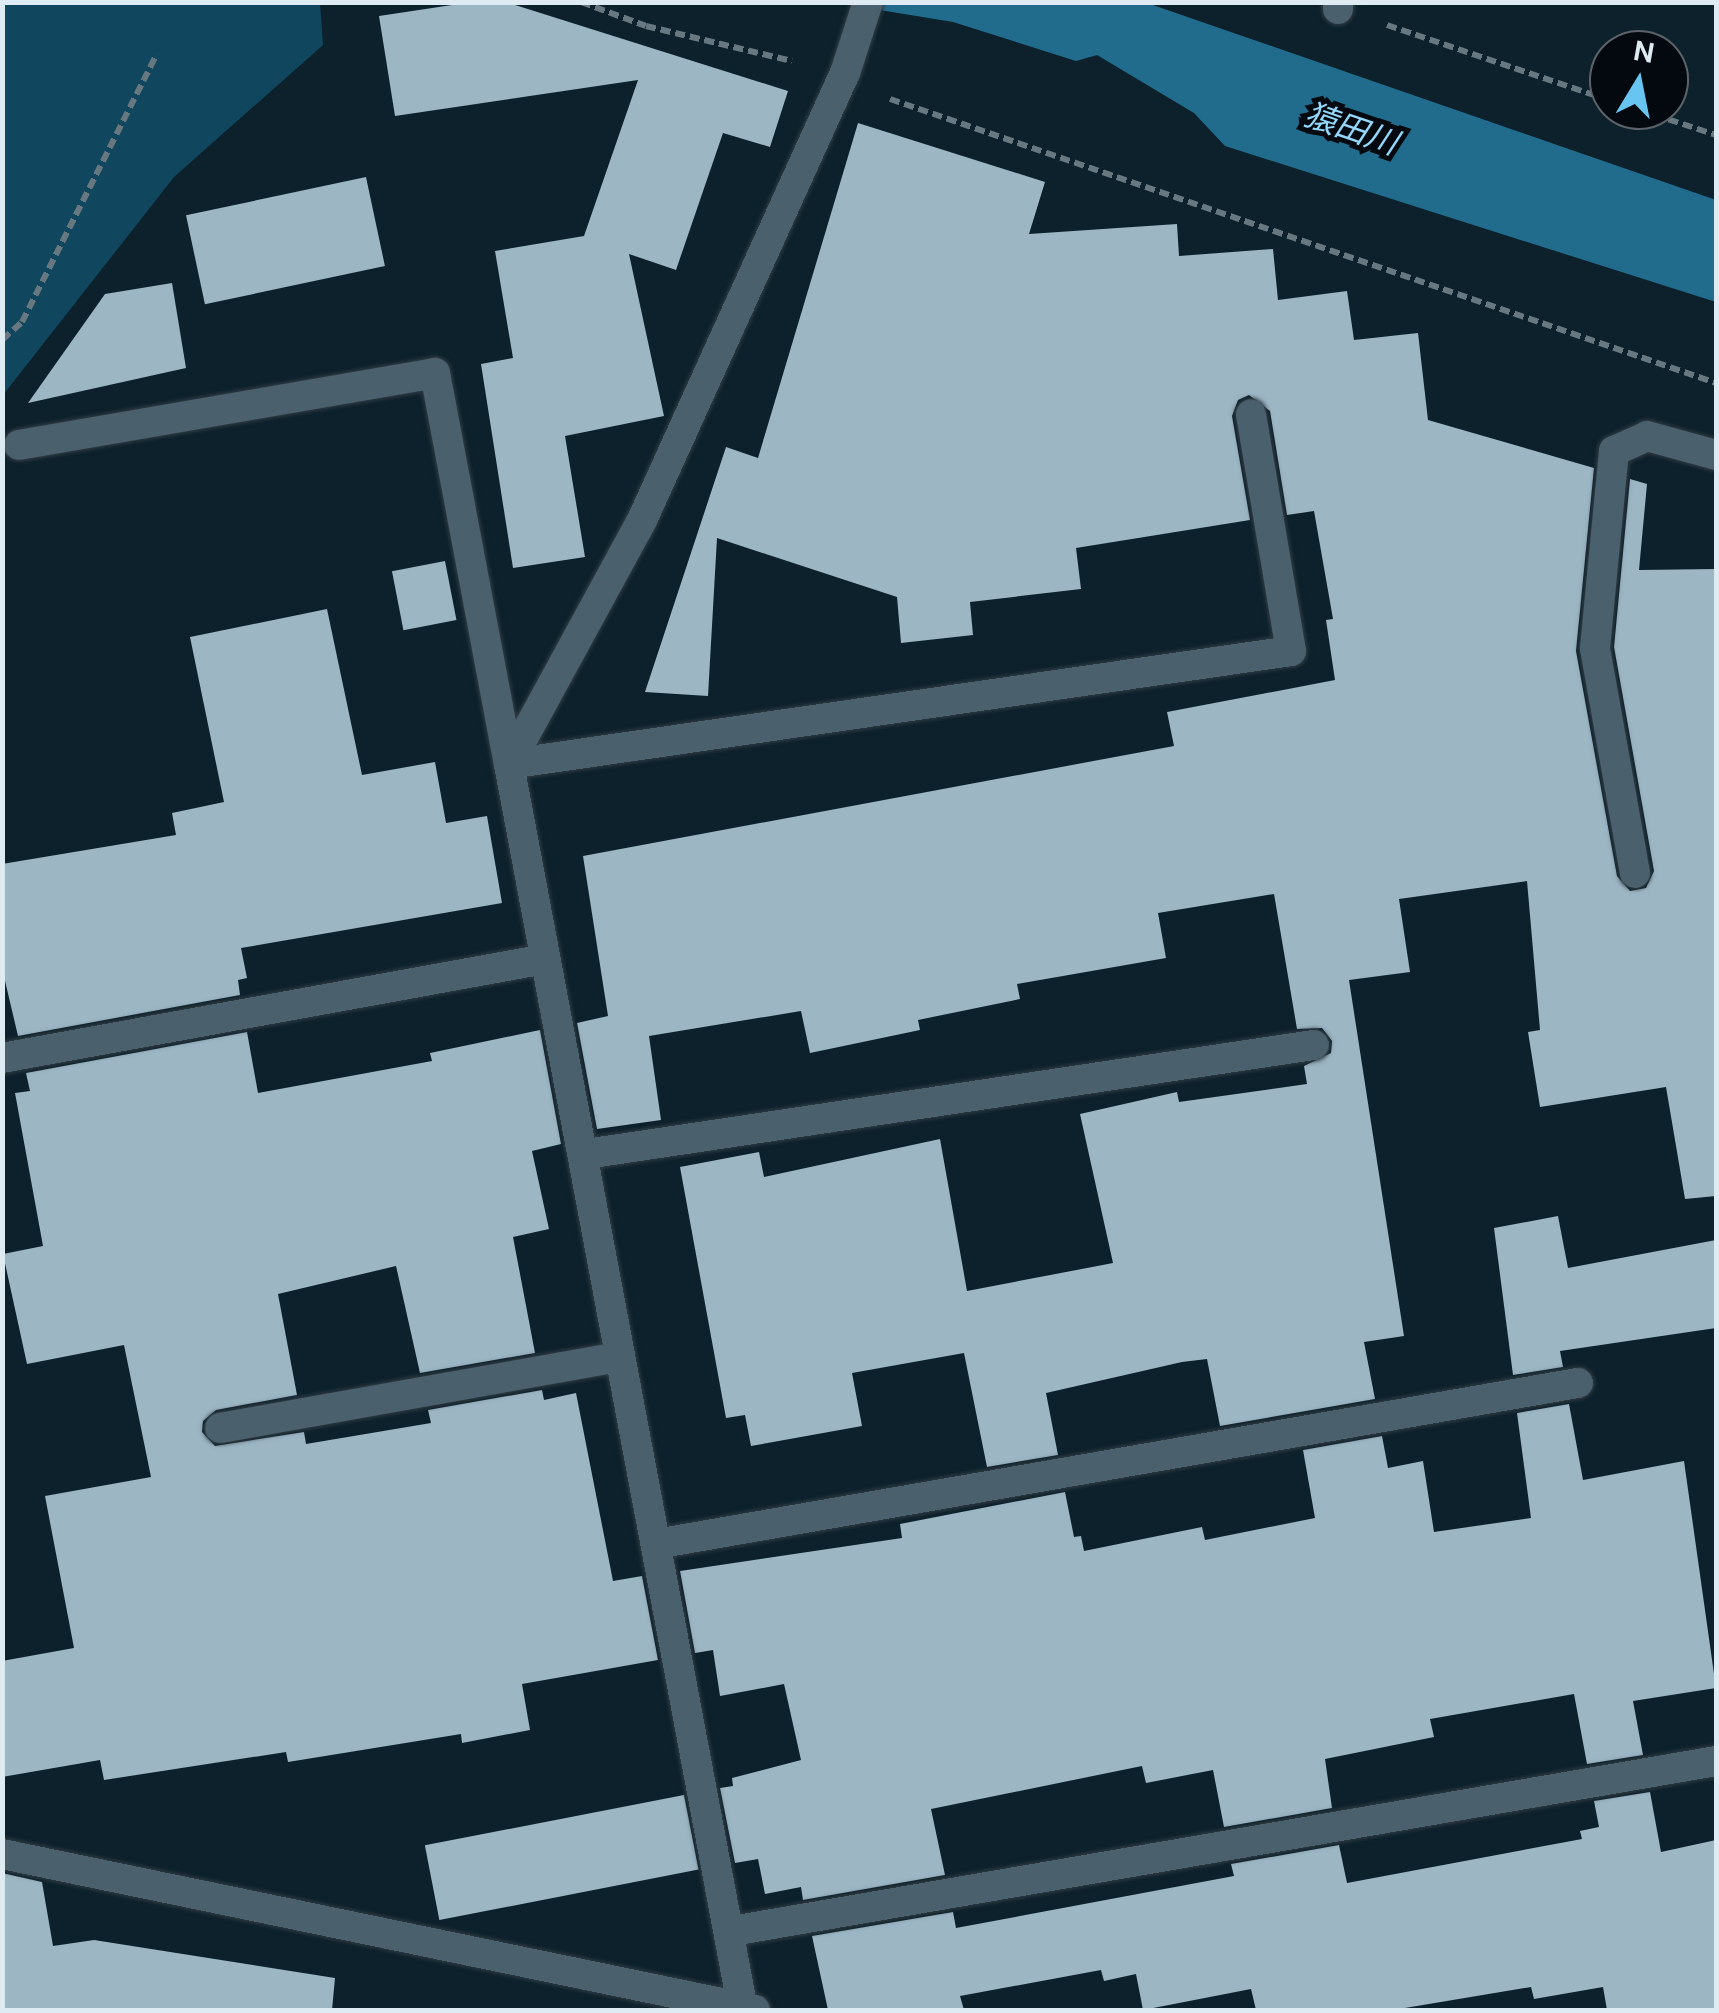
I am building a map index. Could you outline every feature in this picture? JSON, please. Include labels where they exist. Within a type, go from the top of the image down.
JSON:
[{"type":"street","points":[[509,764],[643,518],[845,73],[868,2]]},
{"type":"street","points":[[2,1854],[747,2010],[618,1357],[586,1154],[544,959],[434,373],[18,445]]},
{"type":"street","points":[[509,764],[1291,651],[1251,414]]},
{"type":"street","points":[[1635,873],[1595,648],[1614,451],[1647,436],[1716,455]]},
{"type":"street","points":[[2,1058],[544,959]]},
{"type":"street","points":[[586,1154],[1314,1045]]},
{"type":"street","points":[[220,1428],[618,1357]]},
{"type":"street","points":[[656,1544],[1578,1384]]},
{"type":"street","points":[[732,1931],[1716,1761]]},
{"type":"path","points":[[581,2],[646,26],[845,73],[868,92],[1716,382]]},
{"type":"path","points":[[1338,6],[1589,93]]},
{"type":"path","points":[[2,340],[22,322],[157,54]]},
{"type":"path","points":[[1689,126],[1716,135]]},
{"type":"shaded area","points":[[3,2],[320,3],[323,45],[174,177],[3,395]]},
{"type":"water","name":"猿田川","points":[[837,3],[1147,3],[1716,200],[1716,302],[1225,146],[1194,113],[1097,55],[1076,61],[953,22]]},
{"type":"building","points":[[472,2],[506,2],[788,91],[770,147],[723,133],[676,270],[629,254],[664,416],[565,436],[585,557],[513,568],[481,364],[513,358],[495,251],[584,236],[638,80],[395,116],[379,16]]},
{"type":"building","points":[[858,123],[1045,182],[1029,234],[1177,224],[1179,256],[1273,249],[1278,300],[1347,291],[1354,340],[1418,333],[1428,420],[1594,468],[1576,651],[1617,876],[1630,891],[1646,888],[1654,871],[1614,647],[1630,479],[1647,484],[1639,570],[1716,569],[1716,1196],[1685,1199],[1666,1087],[1540,1107],[1528,1032],[1540,1030],[1527,881],[1399,899],[1410,972],[1349,980],[1404,1336],[1364,1342],[1375,1399],[1220,1426],[1207,1359],[1182,1362],[1046,1393],[1058,1455],[987,1467],[964,1353],[852,1373],[862,1426],[751,1446],[745,1415],[726,1418],[680,1167],[759,1152],[764,1177],[940,1139],[967,1291],[1113,1263],[1080,1114],[1177,1092],[1179,1102],[1307,1084],[1304,1066],[1331,1053],[1332,1041],[1322,1028],[1297,1029],[1274,894],[1158,913],[1166,958],[1017,984],[1020,999],[918,1020],[920,1030],[810,1053],[801,1011],[649,1036],[661,1120],[597,1129],[577,1023],[608,1016],[583,856],[1174,746],[1167,712],[1335,680],[1326,620],[1333,619],[1314,511],[1287,515],[1270,411],[1249,395],[1238,400],[1232,416],[1250,520],[1076,548],[1081,589],[970,602],[973,635],[901,643],[897,597],[717,538],[708,696],[645,692],[726,447],[758,458]]},
{"type":"building","points":[[366,177],[385,266],[205,304],[186,215]]},
{"type":"building","points":[[172,283],[186,368],[28,403],[105,294]]},
{"type":"building","points":[[445,561],[456,620],[403,630],[392,571]]},
{"type":"building","points":[[327,609],[362,775],[435,762],[446,823],[487,816],[502,903],[241,948],[247,978],[238,980],[240,995],[18,1036],[2,968],[2,864],[176,835],[172,813],[224,802],[190,637]]},
{"type":"building","points":[[540,1030],[561,1144],[532,1151],[549,1229],[513,1237],[535,1353],[420,1373],[396,1266],[278,1294],[297,1395],[216,1410],[203,1421],[202,1432],[215,1446],[304,1432],[306,1444],[431,1423],[428,1410],[542,1390],[544,1400],[576,1393],[613,1581],[642,1576],[658,1660],[522,1684],[530,1730],[462,1743],[461,1734],[288,1762],[286,1752],[104,1780],[100,1760],[2,1777],[2,1661],[74,1648],[45,1496],[151,1477],[124,1345],[27,1364],[3,1254],[43,1246],[15,1093],[30,1091],[26,1073],[247,1032],[258,1093],[432,1061],[430,1053]]},
{"type":"building","points":[[1558,1216],[1568,1268],[1716,1240],[1716,1328],[1560,1351],[1563,1367],[1513,1375],[1494,1228]]},
{"type":"building","points":[[1569,1404],[1583,1480],[1684,1461],[1716,1688],[1633,1701],[1643,1755],[1587,1764],[1574,1694],[1430,1719],[1434,1737],[1325,1759],[1332,1808],[1224,1827],[1213,1770],[1146,1783],[1142,1766],[931,1809],[945,1875],[803,1900],[801,1887],[765,1894],[758,1859],[735,1863],[720,1788],[733,1786],[732,1778],[801,1760],[784,1684],[720,1696],[713,1650],[695,1653],[680,1571],[902,1538],[900,1524],[1065,1492],[1074,1537],[1081,1536],[1084,1551],[1202,1527],[1205,1540],[1315,1518],[1303,1450],[1382,1436],[1388,1468],[1423,1461],[1434,1532],[1531,1518],[1517,1413]]},
{"type":"building","points":[[1650,1792],[1661,1852],[1716,1840],[1716,2010],[1607,2010],[1603,1987],[1534,1999],[1531,1987],[1393,2010],[1256,2010],[1251,1989],[1143,2010],[1136,1974],[1104,1981],[1101,1970],[960,1996],[964,2010],[828,2010],[812,1936],[953,1912],[956,1928],[1234,1876],[1231,1864],[1339,1845],[1347,1883],[1582,1839],[1580,1831],[1599,1827],[1594,1801]]},
{"type":"building","points":[[684,1795],[699,1870],[439,1920],[425,1845]]},
{"type":"building","points":[[2,1873],[42,1882],[53,1946],[94,1940],[335,1978],[332,2010],[2,2010]]}]
